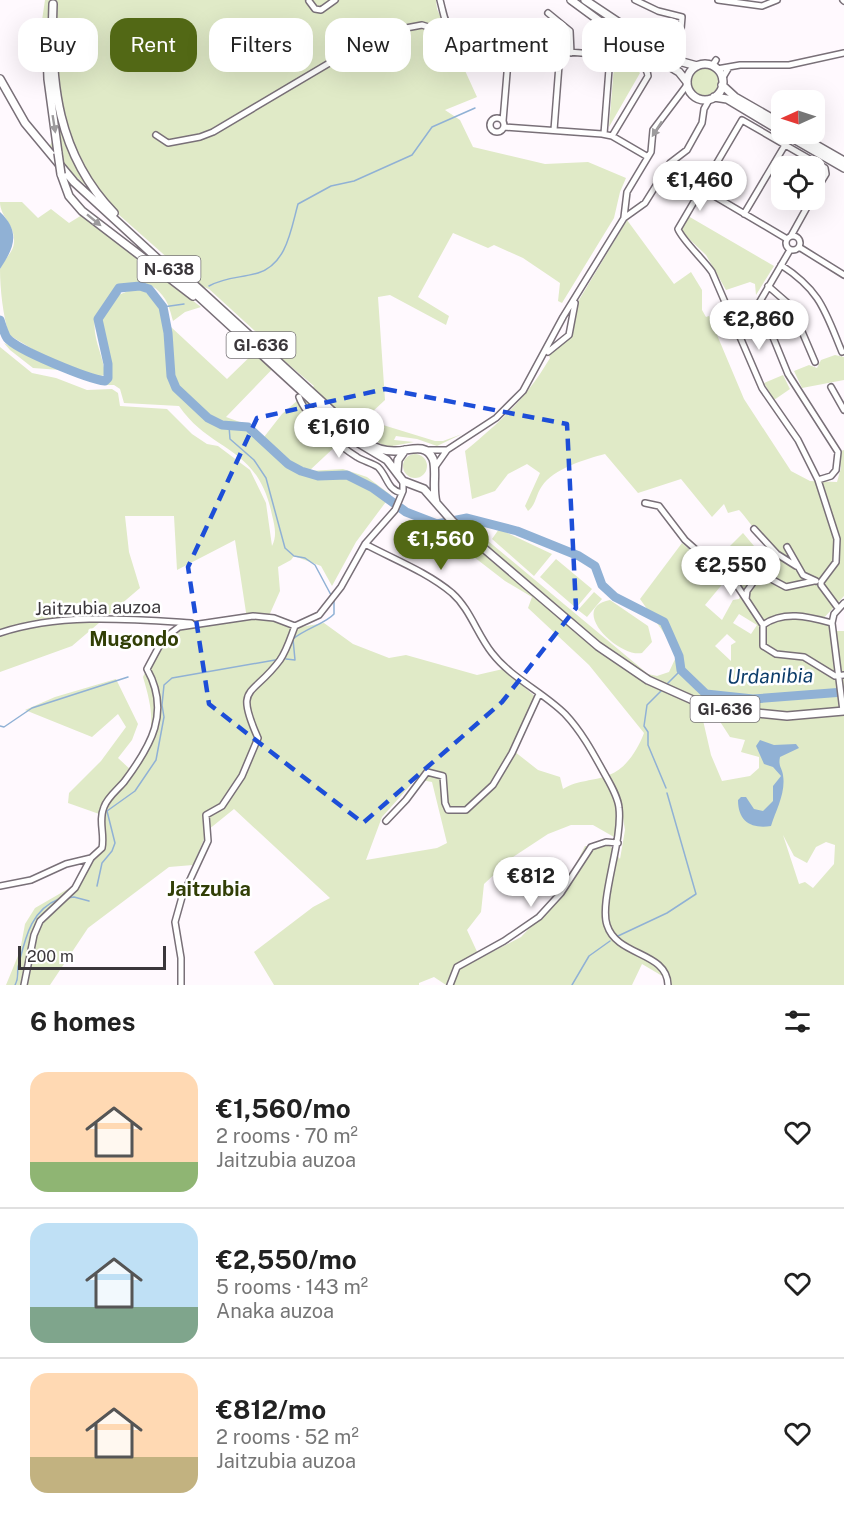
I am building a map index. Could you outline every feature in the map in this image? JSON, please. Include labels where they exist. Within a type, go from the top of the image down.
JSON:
[{"type":"main road","points":[[571,0],[679,72],[693,96],[727,99],[771,126]]},
{"type":"main road","points":[[584,0],[675,60],[697,66],[715,65],[722,82],[735,97],[771,118]]},
{"type":"main road","name":"GI-636","points":[[53,2],[47,70],[58,153],[61,174],[69,196],[82,211],[237,330],[357,442],[387,460],[403,480],[416,485],[438,505],[446,516],[598,646],[632,671],[664,688],[709,705],[755,714],[787,716],[844,711]]},
{"type":"main road","name":"GI-636","points":[[53,2],[52,71],[61,119],[70,145],[90,187],[123,222],[241,327],[360,438],[384,451],[415,447],[424,450],[432,458],[438,505]]},
{"type":"main road","points":[[687,83],[690,73],[697,66]]},
{"type":"main road","name":"N-638","points":[[0,79],[25,123],[47,152],[102,208],[237,330]]},
{"type":"main road","points":[[711,98],[722,82]]},
{"type":"main road","points":[[802,144],[844,168]]},
{"type":"main road","points":[[814,144],[844,161]]},
{"type":"main road","name":"N-638","points":[[102,208],[123,222]]},
{"type":"main road","points":[[397,472],[398,460],[405,450]]},
{"type":"main road","points":[[416,485],[426,482],[433,471]]},
{"type":"street","points":[[309,0],[315,9],[321,10],[335,0]]},
{"type":"street","points":[[440,0],[446,18]]},
{"type":"street","points":[[584,0],[584,9]]},
{"type":"street","points":[[635,0],[658,11],[682,18]]},
{"type":"street","points":[[718,0],[762,3],[777,0]]},
{"type":"street","points":[[548,13],[570,31],[571,53],[582,54]]},
{"type":"street","points":[[156,135],[168,143],[200,137],[353,49],[406,28],[423,25]]},
{"type":"street","points":[[715,65],[728,69],[740,65],[789,64],[844,53]]},
{"type":"street","points":[[722,82],[728,69]]},
{"type":"street","points":[[507,72],[503,124],[604,134],[612,136],[648,157]]},
{"type":"street","points":[[554,130],[558,72]]},
{"type":"street","points":[[604,134],[609,72]]},
{"type":"street","points":[[612,136],[648,76],[648,72]]},
{"type":"street","points":[[433,471],[447,450],[481,429],[523,391],[544,356],[563,317],[624,218],[628,190],[651,150],[653,130],[687,83]]},
{"type":"street","points":[[624,218],[650,197],[670,163],[687,150],[702,123],[704,108],[711,98]]},
{"type":"street","points":[[804,156],[744,120],[740,123],[680,224],[679,233],[701,255],[712,272],[762,388],[798,440],[818,480],[837,539],[836,562],[821,582]]},
{"type":"street","points":[[744,214],[785,145]]},
{"type":"street","points":[[670,163],[672,171]]},
{"type":"street","points":[[664,173],[672,171],[744,214],[789,238],[799,239],[799,248]]},
{"type":"street","points":[[628,190],[630,203],[641,206]]},
{"type":"street","points":[[790,250],[786,244],[805,210]]},
{"type":"street","points":[[818,480],[831,476],[836,470],[841,451],[788,374],[759,303],[790,250],[799,248],[844,275]]},
{"type":"street","points":[[781,265],[812,289],[820,299],[842,352]]},
{"type":"street","points":[[768,286],[791,306],[815,362]]},
{"type":"street","points":[[544,356],[570,330],[577,296]]},
{"type":"street","points":[[563,317],[569,322],[570,330]]},
{"type":"street","points":[[552,338],[563,339]]},
{"type":"street","points":[[831,387],[844,410]]},
{"type":"street","points":[[300,397],[303,409],[340,445],[356,457],[378,467],[391,489],[402,494]]},
{"type":"street","points":[[424,450],[447,450]]},
{"type":"street","points":[[181,985],[181,958],[175,922],[182,897],[208,841],[206,815],[222,806],[242,776],[258,738],[246,711],[248,693],[281,659],[295,626],[315,618],[336,593],[365,544],[395,510],[402,494],[403,480]]},
{"type":"street","points":[[402,494],[416,485]]},
{"type":"street","points":[[645,503],[659,506],[685,540],[738,587],[763,625],[763,646],[776,654],[804,657],[835,676],[841,675]]},
{"type":"street","points":[[754,529],[777,554],[796,566]]},
{"type":"street","points":[[365,544],[441,584],[454,595],[492,654],[575,725],[597,760],[618,804],[618,843],[606,909],[606,924],[615,941],[632,952],[658,963],[668,979],[668,985]]},
{"type":"street","points":[[787,547],[803,575],[814,581]]},
{"type":"street","points":[[746,599],[747,591],[760,573],[786,586],[821,582],[838,608]]},
{"type":"street","points":[[844,603],[838,608],[832,622],[841,675],[844,711]]},
{"type":"street","points":[[763,625],[771,619],[788,615],[832,622]]},
{"type":"street","name":"Jaitzubia auzoa","points":[[24,985],[34,935],[40,921],[75,888],[91,858],[102,848],[104,841],[101,816],[104,805],[140,759],[156,726],[159,705],[153,680],[147,669],[167,635],[179,627],[253,616],[274,618],[295,626]]},
{"type":"street","name":"Jaitzubia auzoa","points":[[0,633],[22,626],[54,621],[128,620],[199,623]]},
{"type":"street","points":[[386,821],[406,800],[427,772],[443,776],[445,803],[448,810],[466,810],[493,785],[512,753],[538,694]]},
{"type":"street","points":[[450,985],[457,967],[504,941],[539,917],[561,893],[591,847],[606,842],[618,843]]},
{"type":"street","points":[[0,886],[31,880],[66,864],[91,858]]},
{"type":"highlighted area","points":[[385,389],[567,424],[576,608],[502,702],[363,823],[209,704],[188,567],[257,418]]},
{"type":"green space","points":[[45,0],[436,0],[441,18],[423,18],[423,72],[466,72],[477,97],[445,110],[460,120],[473,147],[545,164],[588,162],[626,178],[614,218],[562,303],[558,301],[560,283],[523,258],[494,245],[488,248],[453,233],[418,297],[449,316],[446,325],[390,295],[378,297],[385,400],[309,471],[343,469],[367,477],[391,495],[356,542],[332,586],[321,566],[294,556],[278,567],[280,591],[268,618],[295,628],[324,623],[353,644],[389,658],[406,655],[477,675],[503,669],[537,698],[510,748],[538,770],[560,777],[563,789],[609,775],[626,763],[635,752],[644,733],[589,665],[528,608],[532,597],[505,581],[461,547],[469,525],[648,674],[657,676],[669,672],[676,657],[671,643],[640,599],[682,543],[725,581],[705,605],[722,620],[733,600],[739,599],[743,590],[714,562],[743,533],[765,559],[759,566],[763,572],[775,562],[739,510],[728,513],[724,504],[712,517],[681,479],[638,493],[605,454],[562,470],[547,480],[528,511],[525,506],[540,473],[527,464],[508,474],[495,491],[472,499],[465,451],[512,409],[541,373],[550,358],[548,354],[570,337],[579,300],[627,220],[674,284],[691,272],[702,290],[702,310],[706,317],[709,316],[744,399],[791,471],[810,481],[837,482],[841,468],[838,452],[844,450],[844,596],[822,620],[837,631],[844,631],[844,985],[668,985],[669,980],[642,964],[632,985],[446,985],[434,977],[419,985],[274,985],[254,952],[313,907],[330,898],[234,809],[208,830],[193,865],[169,867],[88,928],[50,985],[6,985],[20,951],[25,924],[35,908],[73,886],[103,841],[102,815],[68,803],[69,793],[101,761],[126,727],[118,714],[92,737],[25,710],[55,697],[116,679],[138,724],[132,740],[118,758],[132,771],[146,747],[151,726],[150,704],[143,677],[159,647],[172,634],[188,627],[247,619],[235,540],[177,570],[174,516],[125,516],[129,552],[140,588],[72,646],[0,672],[0,347],[32,373],[56,378],[87,390],[112,389],[118,393],[120,406],[167,409],[192,434],[207,444],[218,446],[250,470],[266,503],[272,546],[275,535],[275,527],[265,492],[256,475],[245,462],[205,433],[179,406],[124,403],[120,389],[114,385],[104,385],[111,379],[102,327],[103,315],[107,305],[116,296],[132,290],[141,290],[149,294],[163,315],[167,363],[171,380],[173,374],[171,327],[227,379],[266,341],[209,289],[197,284],[47,151],[53,140],[45,72],[98,72],[98,18],[42,18]],"holes":[[[282,359],[314,386],[282,414],[264,437],[248,425],[226,417]],[[739,614],[757,625],[751,634],[733,623]],[[727,634],[736,642],[731,645],[731,661],[715,646]],[[702,716],[719,720],[730,737],[745,740],[741,752],[759,757],[759,768],[750,776],[722,781],[711,755]],[[416,779],[432,782],[447,843],[437,848],[366,860],[382,817]],[[621,806],[625,830],[620,859],[610,846],[585,846],[559,897],[521,937],[480,958],[467,930],[481,912],[484,884],[513,857],[548,834],[571,825],[593,825],[614,837]],[[783,835],[794,856],[807,863],[816,847],[826,842],[835,845],[834,864],[813,888],[805,882],[799,884]]]},
{"type":"green space","points":[[704,68],[714,72],[718,82],[714,92],[704,96],[694,92],[690,82],[694,72]]},
{"type":"green space","points":[[614,72],[639,72],[640,73],[609,127]]},
{"type":"green space","points":[[0,202],[22,202],[38,218],[51,209],[69,223],[82,215],[201,307],[185,312],[173,321],[166,301],[159,291],[144,283],[128,284],[114,293],[95,320],[95,334],[105,375],[95,376],[70,369],[42,355],[9,335],[2,302],[0,269],[13,248],[14,240],[12,229],[2,212]]},
{"type":"green space","points":[[688,216],[774,266],[756,295],[755,284],[750,282],[726,290],[706,255],[683,233],[682,229]]},
{"type":"green space","points":[[4,343],[60,370],[33,368]]},
{"type":"green space","points":[[835,355],[844,357],[844,380],[802,388],[794,371],[809,365],[817,368],[821,360]]},
{"type":"green space","points":[[783,375],[790,389],[774,400],[764,383]]},
{"type":"green space","points":[[370,421],[435,441],[443,441],[462,434],[437,446],[417,439],[396,436],[394,440],[414,442],[387,447],[364,435]]},
{"type":"green space","points":[[415,454],[424,457],[427,466],[424,475],[415,478],[406,475],[403,466],[406,457]]},
{"type":"green space","points":[[499,529],[552,554],[534,576],[492,539]]},
{"type":"green space","points":[[556,559],[592,589],[576,608],[540,577]]},
{"type":"green space","points":[[594,592],[602,599],[587,617],[578,610]]},
{"type":"green space","points":[[610,600],[648,626],[652,642],[642,653],[621,648],[610,641],[595,622],[594,612],[598,605]]},
{"type":"water","points":[[0,212],[11,226],[13,240],[9,254],[0,269]]},
{"type":"water","points":[[760,740],[774,745],[796,744],[799,748],[780,757],[779,763],[784,782],[782,795],[771,826],[764,827],[752,825],[743,819],[738,800],[746,797],[754,809],[763,811],[773,801],[773,786],[781,776],[773,767],[764,764],[756,746]]},
{"type":"waterway","points":[[209,286],[227,279],[258,273],[276,262],[290,234],[298,204],[331,186],[354,181],[412,155],[432,127],[475,108]]},
{"type":"waterway","name":"Urdanibia","points":[[0,320],[7,338],[24,350],[69,370],[105,381],[108,378],[108,364],[98,319],[119,288],[140,286],[149,289],[163,307],[168,333],[171,376],[176,388],[208,418],[222,425],[248,427],[288,464],[301,471],[318,476],[347,475],[373,488],[406,512],[437,524],[467,518],[517,531],[579,556],[595,566],[602,585],[615,597],[664,622],[679,656],[681,670],[706,694],[753,699],[844,692]]},
{"type":"waterway","points":[[163,307],[184,304]]},
{"type":"waterway","points":[[229,426],[230,439],[254,460],[266,478],[285,548],[294,556],[305,558],[315,565],[331,595]]},
{"type":"waterway","points":[[286,659],[295,660],[293,639],[326,621],[334,614],[334,599]]},
{"type":"waterway","points":[[97,886],[102,863],[112,851],[115,843],[107,811],[135,791],[156,760],[164,717],[162,705],[164,685],[172,678],[275,660]]},
{"type":"waterway","points":[[667,684],[681,670]]},
{"type":"waterway","points":[[0,726],[4,727],[32,708],[128,677]]},
{"type":"waterway","points":[[661,691],[647,705],[644,726],[648,732],[648,745],[666,788]]},
{"type":"waterway","points":[[618,936],[667,913],[696,894],[667,793]]},
{"type":"waterway","points":[[67,898],[74,897],[89,901]]},
{"type":"waterway","points":[[15,985],[30,927],[41,910],[59,899]]},
{"type":"waterway","points":[[572,985],[589,956],[610,941]]},
{"type":"district","name":"Mugondo","points":[[134,639]]},
{"type":"district","name":"Jaitzubia","points":[[209,889]]}]
